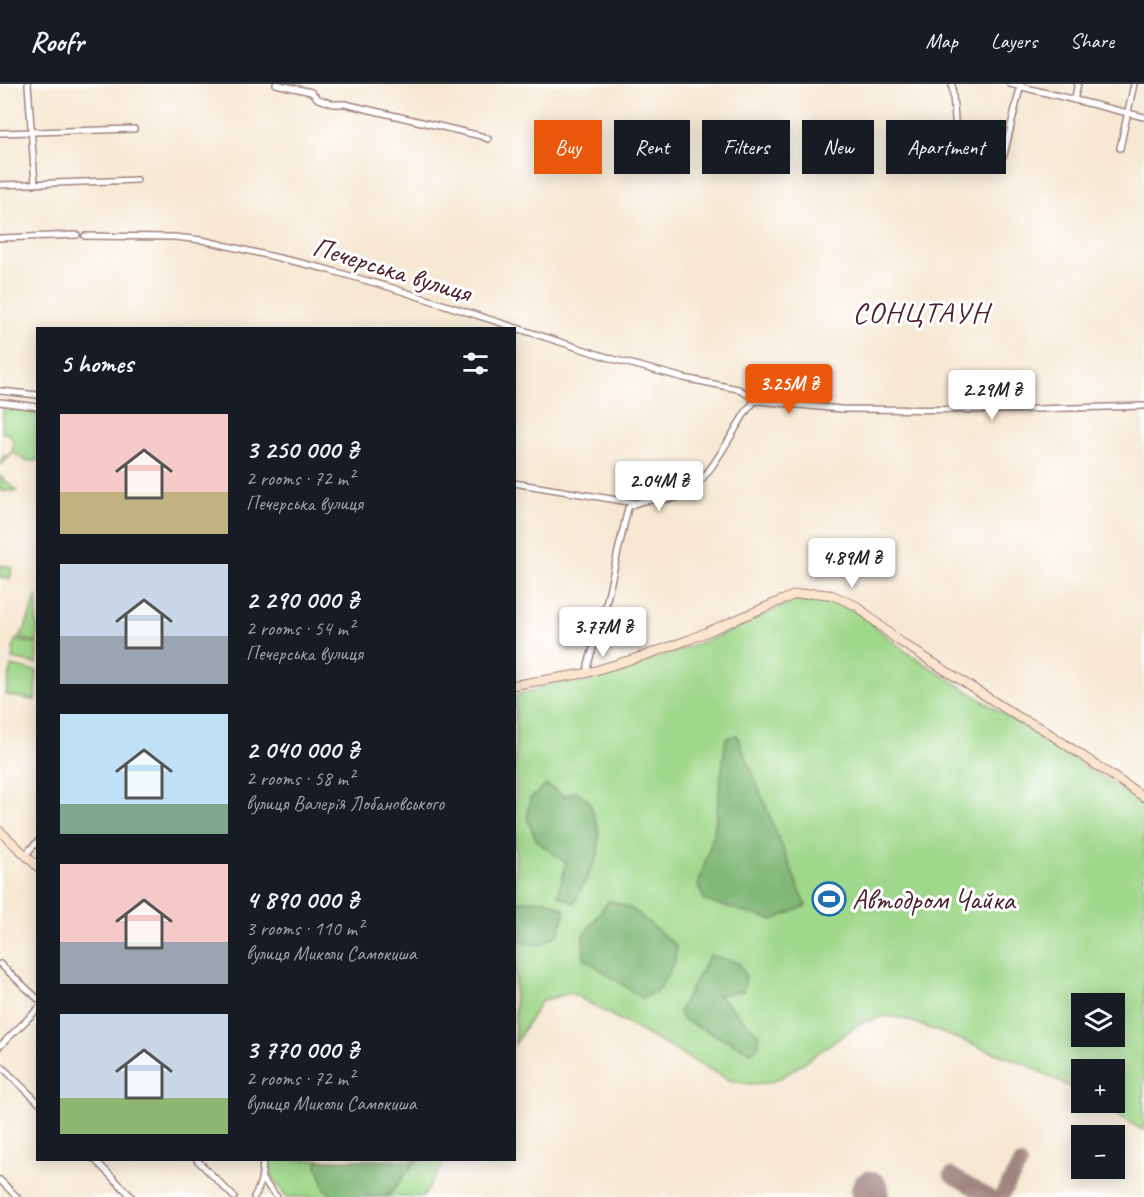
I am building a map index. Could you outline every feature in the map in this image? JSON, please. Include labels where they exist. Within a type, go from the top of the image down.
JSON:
[{"type":"street","points":[[28,84],[35,184]]},
{"type":"street","points":[[276,84],[311,92],[318,99],[334,104],[372,110],[488,139]]},
{"type":"street","points":[[952,84],[955,120]]},
{"type":"street","points":[[1010,84],[1144,117]]},
{"type":"street","points":[[1074,100],[1078,84]]},
{"type":"street","points":[[1120,148],[1134,84]]},
{"type":"street","points":[[1006,147],[1021,85]]},
{"type":"street","points":[[0,133],[134,129]]},
{"type":"street","points":[[0,186],[136,180]]},
{"type":"street","points":[[0,238],[77,235]]},
{"type":"street","name":"Печерська вулиця","points":[[84,236],[190,238],[311,265],[389,287],[513,327]]},
{"type":"street","name":"Печерська вулиця","points":[[516,328],[613,359],[684,378],[738,389],[759,400],[840,409],[1001,410],[1144,406]]},
{"type":"street","points":[[0,391],[36,395]]},
{"type":"street","points":[[516,483],[635,503],[672,499],[684,495],[695,488],[710,469],[747,410],[759,400]]},
{"type":"street","points":[[0,402],[36,406]]},
{"type":"street","points":[[587,673],[603,617],[624,519],[628,508],[635,503]]},
{"type":"street","points":[[516,685],[587,673],[678,644],[786,597],[804,593],[832,595],[857,606],[896,639],[1017,716],[1041,728],[1144,796]]},
{"type":"street","points":[[0,831],[36,865]]},
{"type":"street","points":[[25,855],[36,843]]},
{"type":"street","points":[[0,964],[36,997]]},
{"type":"street","points":[[0,1046],[36,1011]]},
{"type":"street","points":[[0,1065],[36,1100]]},
{"type":"street","points":[[96,1161],[132,1197]]},
{"type":"street","points":[[198,1161],[234,1197]]},
{"type":"street","points":[[254,1197],[262,1179],[263,1161]]},
{"type":"street","points":[[262,1179],[277,1197]]},
{"type":"street","points":[[0,1180],[17,1197]]},
{"type":"green space","points":[[3,405],[36,409],[36,461],[26,461],[14,453],[0,465],[3,456],[9,456],[13,444],[8,433],[2,433]]},
{"type":"green space","points":[[0,476],[17,491],[0,491]]},
{"type":"green space","points":[[0,565],[12,567],[10,579],[0,577]]},
{"type":"green space","points":[[36,598],[36,642],[18,638],[25,629]]},
{"type":"green space","name":"Автодром Чайка","points":[[800,598],[823,600],[848,608],[866,619],[905,651],[1144,804],[1144,1131],[1114,1113],[1125,1113],[1125,1059],[1071,1059],[1071,1088],[1028,1065],[902,1018],[885,1016],[861,1023],[784,1076],[768,1083],[749,1084],[729,1080],[571,993],[541,1001],[516,1042],[516,696],[550,684],[587,682],[716,637]]},
{"type":"green space","points":[[15,640],[36,644],[36,664],[12,659]]},
{"type":"green space","points":[[11,666],[36,671],[35,700],[6,695]]},
{"type":"green space","points":[[737,735],[806,906],[773,920],[705,901],[698,886],[714,833],[726,738]]},
{"type":"green space","points":[[546,785],[565,796],[576,791],[589,801],[599,831],[598,855],[574,903],[558,895],[566,863],[537,841],[527,818],[530,799]]},
{"type":"green space","points":[[547,900],[565,910],[559,934],[540,945],[521,942],[516,937],[516,901]]},
{"type":"green space","points":[[609,900],[634,910],[676,946],[675,961],[659,990],[642,998],[584,958],[583,936]]},
{"type":"green space","points":[[710,955],[739,963],[746,977],[743,991],[718,995],[759,1035],[759,1045],[752,1052],[683,1020],[679,1011]]},
{"type":"green space","points":[[270,1161],[444,1161],[423,1197],[286,1197],[272,1177]]},
{"type":"green space","points":[[318,1161],[416,1161],[391,1193],[384,1197],[335,1197],[325,1189]]},
{"type":"taxiway","points":[[1001,1197],[1020,1164]]},
{"type":"taxiway","points":[[951,1175],[989,1197]]},
{"type":"runway","points":[[870,1190],[870,1197]]},
{"type":"place","name":"Автодром Чайка","points":[[829,899]]},
{"type":"district","name":"СОНЦТАУН","points":[[921,312]]}]
